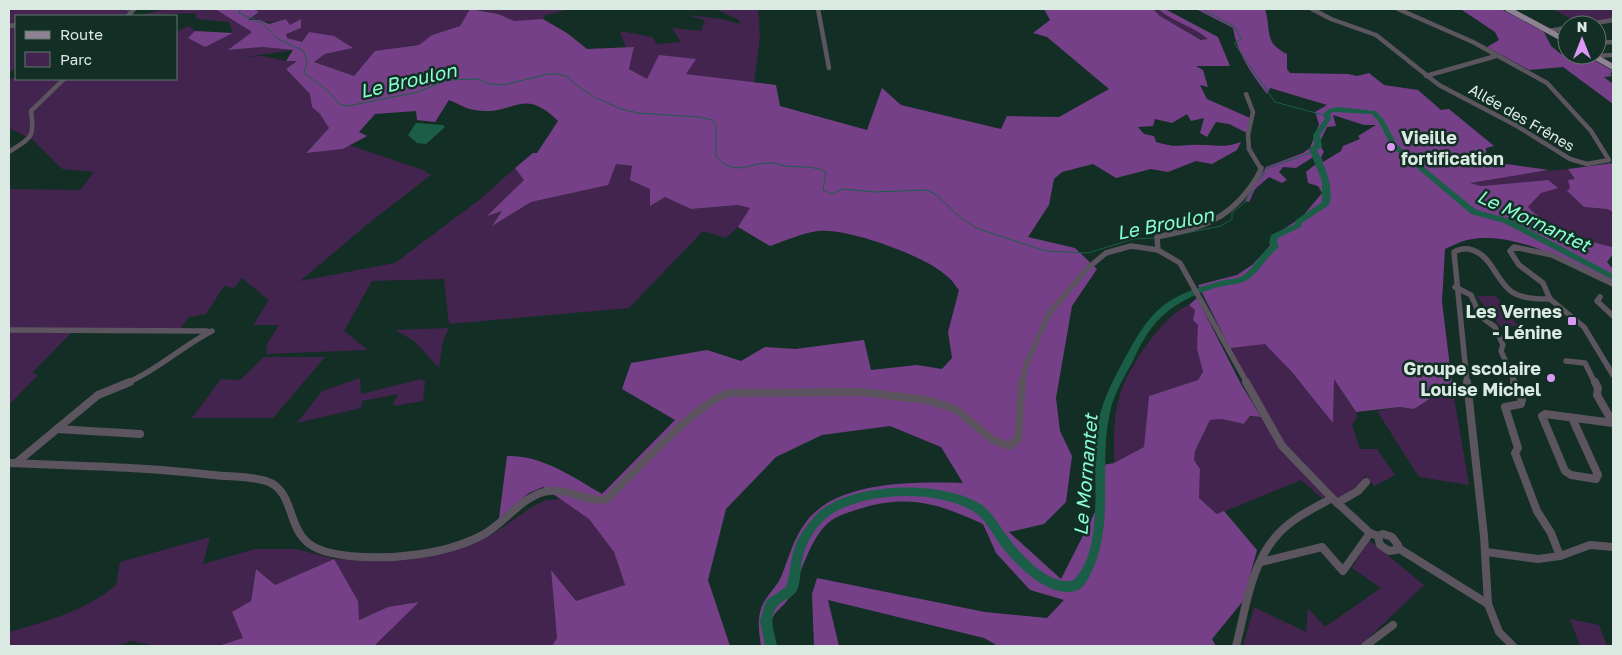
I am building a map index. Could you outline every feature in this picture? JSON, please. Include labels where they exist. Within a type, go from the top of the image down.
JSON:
[{"type":"main road","points":[[1508,9],[1557,36]]},
{"type":"street","points":[[818,9],[829,68]]},
{"type":"street","name":"Allée des Frênes","points":[[1312,9],[1331,19],[1376,35],[1426,76],[1517,126],[1570,160],[1586,164],[1609,160],[1591,131],[1566,106],[1550,85],[1496,56]]},
{"type":"street","points":[[1398,9],[1458,35],[1496,56]]},
{"type":"street","points":[[1548,31],[1557,30]]},
{"type":"street","points":[[1426,76],[1496,56]]},
{"type":"street","points":[[9,152],[30,137],[34,130],[31,112],[35,105],[63,80]]},
{"type":"street","points":[[1158,250],[1157,239],[1203,227],[1218,221],[1243,198],[1260,173],[1261,168],[1248,143],[1253,112],[1246,94]]},
{"type":"street","points":[[11,463],[187,471],[266,481],[275,484],[285,494],[298,531],[312,546],[334,553],[380,556],[421,552],[472,540],[499,524],[531,498],[547,491],[564,491],[593,500],[607,499],[670,436],[706,405],[729,393],[861,392],[920,399],[955,409],[993,440],[999,444],[1010,446],[1018,439],[1020,392],[1026,365],[1048,313],[1088,268],[1106,253],[1131,246],[1158,250],[1180,263],[1282,446],[1335,500],[1370,532],[1378,536],[1384,534],[1392,537],[1397,542],[1398,548],[1488,604]]},
{"type":"street","points":[[1613,284],[1539,250],[1514,247],[1510,251],[1517,264],[1540,280],[1546,287],[1550,299],[1584,327],[1613,375]]},
{"type":"street","points":[[1513,646],[1499,632],[1488,604],[1486,552],[1455,287],[1453,254],[1456,250],[1463,249],[1483,255],[1493,264],[1512,292],[1522,296],[1550,299]]},
{"type":"street","points":[[1455,287],[1471,295],[1480,316],[1495,327],[1503,345],[1501,351],[1522,400],[1521,404],[1508,405],[1505,410],[1518,448],[1516,452],[1537,512],[1551,533],[1560,556]]},
{"type":"street","points":[[1600,297],[1597,300],[1613,316]]},
{"type":"street","points":[[9,330],[212,331],[196,339],[144,376],[98,395],[57,429],[11,463]]},
{"type":"street","points":[[192,332],[198,335],[196,339]]},
{"type":"street","points":[[1566,361],[1585,363],[1598,388],[1597,395],[1613,423]]},
{"type":"street","points":[[1572,418],[1598,475],[1596,479],[1571,475],[1565,470],[1542,416],[1545,414],[1613,423]]},
{"type":"street","points":[[57,429],[140,434]]},
{"type":"street","points":[[1236,646],[1261,562],[1279,534],[1335,500],[1358,492],[1366,482]]},
{"type":"street","points":[[1261,562],[1322,547],[1343,571],[1370,532]]},
{"type":"street","points":[[1378,536],[1378,542],[1385,549],[1394,551],[1398,548]]},
{"type":"street","points":[[1486,552],[1504,556],[1538,559],[1560,556],[1590,545],[1613,547]]},
{"type":"street","points":[[1365,646],[1393,625]]},
{"type":"green space","points":[[9,9],[132,9],[128,14],[123,15],[15,15],[15,69],[9,73]]},
{"type":"green space","points":[[165,9],[215,9],[252,32],[229,50],[262,47],[294,50],[246,57],[263,56],[286,61],[298,60],[286,69],[310,94],[312,107],[320,114],[329,128],[306,152],[343,149],[349,145],[423,170],[431,175],[369,223],[300,281],[395,263],[479,200],[515,168],[524,180],[488,215],[502,211],[493,225],[531,202],[607,185],[616,164],[633,167],[651,189],[650,205],[665,197],[691,209],[738,205],[751,208],[738,227],[726,238],[703,231],[629,308],[449,324],[444,279],[372,281],[344,331],[368,350],[266,354],[267,344],[279,325],[253,325],[269,300],[242,278],[234,288],[224,286],[206,314],[189,317],[180,329],[76,328],[32,373],[38,375],[9,405],[9,189],[80,190],[94,172],[62,169],[33,140],[9,128],[9,78],[15,78],[15,80],[178,80],[178,31],[189,26],[195,31],[188,38],[233,33],[229,22],[197,19],[195,13],[142,15]]},
{"type":"green space","points":[[254,9],[470,9],[460,26],[432,35],[419,45],[405,46],[358,70],[354,76],[313,62],[325,54],[352,48],[309,32],[302,42],[287,38],[286,34],[290,25],[286,19],[268,22],[256,20],[251,18],[259,13]]},
{"type":"green space","points":[[473,9],[571,9],[545,15],[543,19],[514,22],[498,14]]},
{"type":"green space","points":[[716,9],[758,9],[760,37],[754,83],[685,74],[695,59],[648,80],[629,69],[634,48],[626,48],[620,31],[652,37],[657,44],[681,42],[672,28],[701,31],[705,20],[687,15],[722,19],[740,24],[739,20]]},
{"type":"green space","points":[[1153,9],[1172,17],[1209,39],[1202,40],[1160,16]]},
{"type":"green space","points":[[1552,9],[1613,9],[1613,18],[1607,19],[1607,15],[1564,15]]},
{"type":"green space","points":[[1568,169],[1575,179],[1568,192],[1584,207],[1607,209],[1613,212],[1613,249],[1568,232],[1536,215],[1528,207],[1541,193],[1548,180],[1481,186],[1469,183],[1528,173]]},
{"type":"green space","points":[[1477,296],[1496,296],[1518,326],[1500,326]]},
{"type":"green space","points":[[1189,305],[1196,310],[1193,320],[1199,325],[1197,349],[1203,372],[1198,380],[1149,396],[1144,447],[1114,463],[1114,431],[1117,406],[1129,373],[1157,331],[1179,310]]},
{"type":"green space","points":[[449,328],[443,341],[439,368],[414,341],[395,330]]},
{"type":"green space","points":[[1249,344],[1265,344],[1272,349],[1333,422],[1334,379],[1358,416],[1352,425],[1360,449],[1377,449],[1395,475],[1374,486],[1365,475],[1360,486],[1337,499],[1331,493],[1322,498],[1301,480],[1218,514],[1199,498],[1200,469],[1194,460],[1195,451],[1210,420],[1222,419],[1244,424],[1250,417],[1264,417],[1230,348]]},
{"type":"green space","points":[[264,357],[325,357],[273,418],[192,418],[221,379],[240,380]]},
{"type":"green space","points":[[360,378],[361,394],[421,379],[425,381],[423,401],[395,406],[393,404],[398,394],[362,401],[361,408],[297,423],[322,391]]},
{"type":"green space","points":[[1443,390],[1453,391],[1469,485],[1419,477],[1377,411],[1400,407],[1414,409]]},
{"type":"green space","points":[[561,499],[589,519],[614,552],[625,586],[576,601],[551,571],[557,638],[552,646],[377,646],[375,644],[388,607],[358,620],[334,559],[365,560],[455,549],[493,534],[532,507],[546,500]]},
{"type":"green space","points":[[210,537],[203,564],[255,549],[297,549],[334,559],[275,585],[256,569],[244,638],[218,646],[157,646],[131,641],[117,646],[9,646],[9,632],[79,608],[92,602],[116,585],[120,562]]},
{"type":"green space","points":[[1369,540],[1424,585],[1360,646],[1243,646],[1254,607],[1306,632],[1308,608],[1325,627],[1381,588],[1352,568]]},
{"type":"green space","points":[[1570,619],[1599,625],[1607,646],[1580,646]]},
{"type":"shaded area","points":[[215,9],[254,9],[259,12],[248,20],[260,20],[269,24],[286,19],[290,25],[301,19],[301,28],[286,34],[287,38],[302,42],[309,32],[334,36],[353,48],[325,54],[314,62],[354,76],[375,51],[419,45],[432,35],[460,26],[470,9],[498,14],[514,21],[543,19],[567,33],[587,49],[634,47],[629,69],[647,79],[659,55],[696,59],[686,74],[776,85],[780,106],[867,130],[882,88],[901,105],[1001,129],[1007,116],[1059,117],[1109,89],[1047,37],[1033,33],[1050,20],[1044,9],[1153,9],[1160,16],[1201,40],[1208,39],[1158,9],[1165,9],[1218,37],[1230,66],[1196,66],[1203,70],[1208,87],[1200,85],[1207,99],[1250,118],[1247,133],[1229,124],[1216,122],[1207,137],[1200,133],[1204,118],[1191,121],[1187,114],[1172,123],[1155,119],[1153,126],[1138,127],[1144,134],[1154,136],[1156,142],[1164,144],[1175,146],[1222,146],[1241,142],[1237,150],[1212,164],[1196,161],[1168,172],[1151,169],[1116,178],[1093,164],[1062,172],[1054,179],[1049,205],[1028,237],[1075,248],[1097,269],[1072,306],[1056,398],[1060,431],[1072,456],[1066,502],[1044,524],[1009,532],[1061,579],[1097,508],[1097,466],[1114,463],[1144,447],[1149,396],[1198,380],[1203,372],[1197,349],[1198,325],[1193,320],[1195,310],[1189,305],[1197,298],[1241,384],[1261,417],[1250,416],[1244,424],[1222,419],[1210,420],[1195,451],[1194,460],[1200,469],[1199,498],[1217,514],[1224,511],[1257,550],[1243,601],[1212,639],[1216,646],[998,646],[984,638],[828,600],[839,646],[814,646],[812,594],[817,578],[985,612],[1047,618],[1064,600],[1030,590],[996,553],[983,524],[936,506],[922,503],[893,502],[859,509],[839,516],[828,523],[816,538],[789,599],[773,618],[772,624],[776,646],[761,646],[759,624],[761,607],[781,577],[794,542],[802,528],[820,508],[837,498],[879,486],[963,483],[941,447],[890,426],[822,435],[776,457],[726,509],[708,580],[730,646],[552,646],[557,638],[551,570],[576,601],[625,585],[614,552],[589,519],[543,487],[529,493],[499,518],[507,456],[533,459],[545,463],[602,494],[675,420],[622,389],[631,363],[707,350],[741,361],[765,347],[795,349],[864,340],[871,370],[917,365],[942,369],[952,358],[948,332],[959,290],[949,278],[924,261],[887,245],[867,239],[831,231],[818,231],[800,235],[770,246],[738,227],[750,208],[738,205],[691,209],[665,197],[650,206],[650,189],[630,180],[632,166],[616,164],[608,185],[531,202],[492,226],[502,211],[487,216],[524,180],[515,168],[533,153],[537,153],[558,121],[546,110],[535,105],[526,104],[499,110],[475,110],[449,100],[435,122],[417,120],[416,111],[375,114],[359,132],[367,136],[343,149],[306,153],[329,128],[320,114],[312,107],[310,94],[286,69],[297,61],[286,61],[293,50],[262,47],[228,50],[252,32]]},
{"type":"shaded area","points":[[1196,9],[1265,9],[1271,41],[1279,50],[1287,54],[1287,69],[1290,73],[1348,74],[1357,76],[1369,73],[1384,85],[1418,90],[1441,110],[1449,109],[1494,146],[1486,148],[1486,159],[1471,159],[1485,164],[1492,162],[1549,170],[1470,183],[1481,186],[1548,180],[1558,188],[1541,193],[1528,207],[1546,222],[1567,233],[1612,247],[1613,254],[1607,262],[1613,269],[1613,282],[1542,250],[1503,239],[1467,240],[1445,249],[1442,302],[1453,391],[1443,390],[1414,409],[1400,407],[1356,412],[1334,379],[1333,423],[1291,371],[1265,344],[1230,348],[1198,285],[1237,275],[1252,265],[1269,247],[1275,235],[1302,217],[1322,193],[1318,186],[1308,183],[1306,172],[1316,164],[1315,156],[1296,168],[1283,167],[1279,172],[1287,180],[1282,183],[1269,177],[1255,189],[1249,202],[1245,201],[1266,167],[1303,153],[1310,148],[1319,124],[1315,112],[1327,105],[1270,88],[1267,94],[1242,55],[1233,28]],"holes":[[[1333,115],[1364,125],[1376,125],[1358,136],[1360,139],[1343,146],[1341,151],[1323,162],[1321,157],[1324,152],[1319,144],[1327,127],[1336,126]]]},
{"type":"shaded area","points":[[1501,9],[1544,32],[1551,46],[1557,51],[1557,65],[1602,65],[1613,71],[1610,74],[1613,76],[1604,77],[1613,84],[1613,104],[1563,67],[1529,70],[1487,47],[1499,40],[1495,32],[1462,10]]},
{"type":"shaded area","points":[[195,31],[233,33],[205,47],[188,38]]},
{"type":"shaded area","points":[[416,123],[443,125],[445,127],[426,144],[417,143],[408,135]]},
{"type":"shaded area","points":[[1613,163],[1613,212],[1607,209],[1584,207],[1567,191],[1570,188],[1568,180],[1575,179],[1568,169]]},
{"type":"shaded area","points":[[334,559],[358,601],[359,620],[388,607],[419,602],[376,644],[377,646],[218,646],[243,638],[232,612],[251,601],[256,569],[275,585]]},
{"type":"waterway","name":"Le Broulon","points":[[123,9],[129,11]]},
{"type":"waterway","name":"Le Broulon","points":[[240,9],[239,13],[262,23],[278,39],[304,51],[307,62],[304,73],[327,90],[339,104],[348,106],[418,92],[448,80],[479,79],[489,84],[503,85],[548,74],[557,74],[567,76],[572,82],[596,98],[621,109],[638,113],[699,117],[712,120],[716,125],[716,157],[730,167],[743,168],[772,163],[785,166],[816,168],[826,172],[823,190],[832,194],[843,189],[874,192],[926,190],[937,195],[957,215],[976,228],[1046,251],[1088,253],[1133,239],[1155,238]]},
{"type":"waterway","points":[[1202,9],[1235,27],[1241,39],[1234,43],[1275,102],[1327,116]]},
{"type":"waterway","name":"Le Mornantet","points":[[771,646],[766,621],[771,604],[791,590],[799,548],[805,538],[818,520],[830,509],[863,497],[883,493],[923,492],[961,500],[982,511],[1009,547],[1039,575],[1058,585],[1067,587],[1076,585],[1084,576],[1089,565],[1099,532],[1101,516],[1100,454],[1104,417],[1118,379],[1139,339],[1159,314],[1177,300],[1198,291],[1238,281],[1250,274],[1275,247],[1273,243],[1274,237],[1298,225],[1299,222],[1326,203],[1325,181],[1313,149],[1318,146],[1316,135],[1328,119],[1326,114],[1331,110],[1374,112],[1381,120],[1394,146],[1474,212],[1507,221],[1613,277]]},
{"type":"waterway","name":"Le Broulon","points":[[1258,181],[1268,168],[1313,152]]},
{"type":"waterway","name":"Le Broulon","points":[[1176,235],[1221,226],[1232,219],[1232,213],[1246,201],[1252,191]]},
{"type":"place","name":"Vieille fortification","points":[[1391,147]]},
{"type":"place","name":"Les Vernes - Lénine","points":[[1572,321]]},
{"type":"place","name":"Groupe scolaire Louise Michel","points":[[1551,378]]}]
